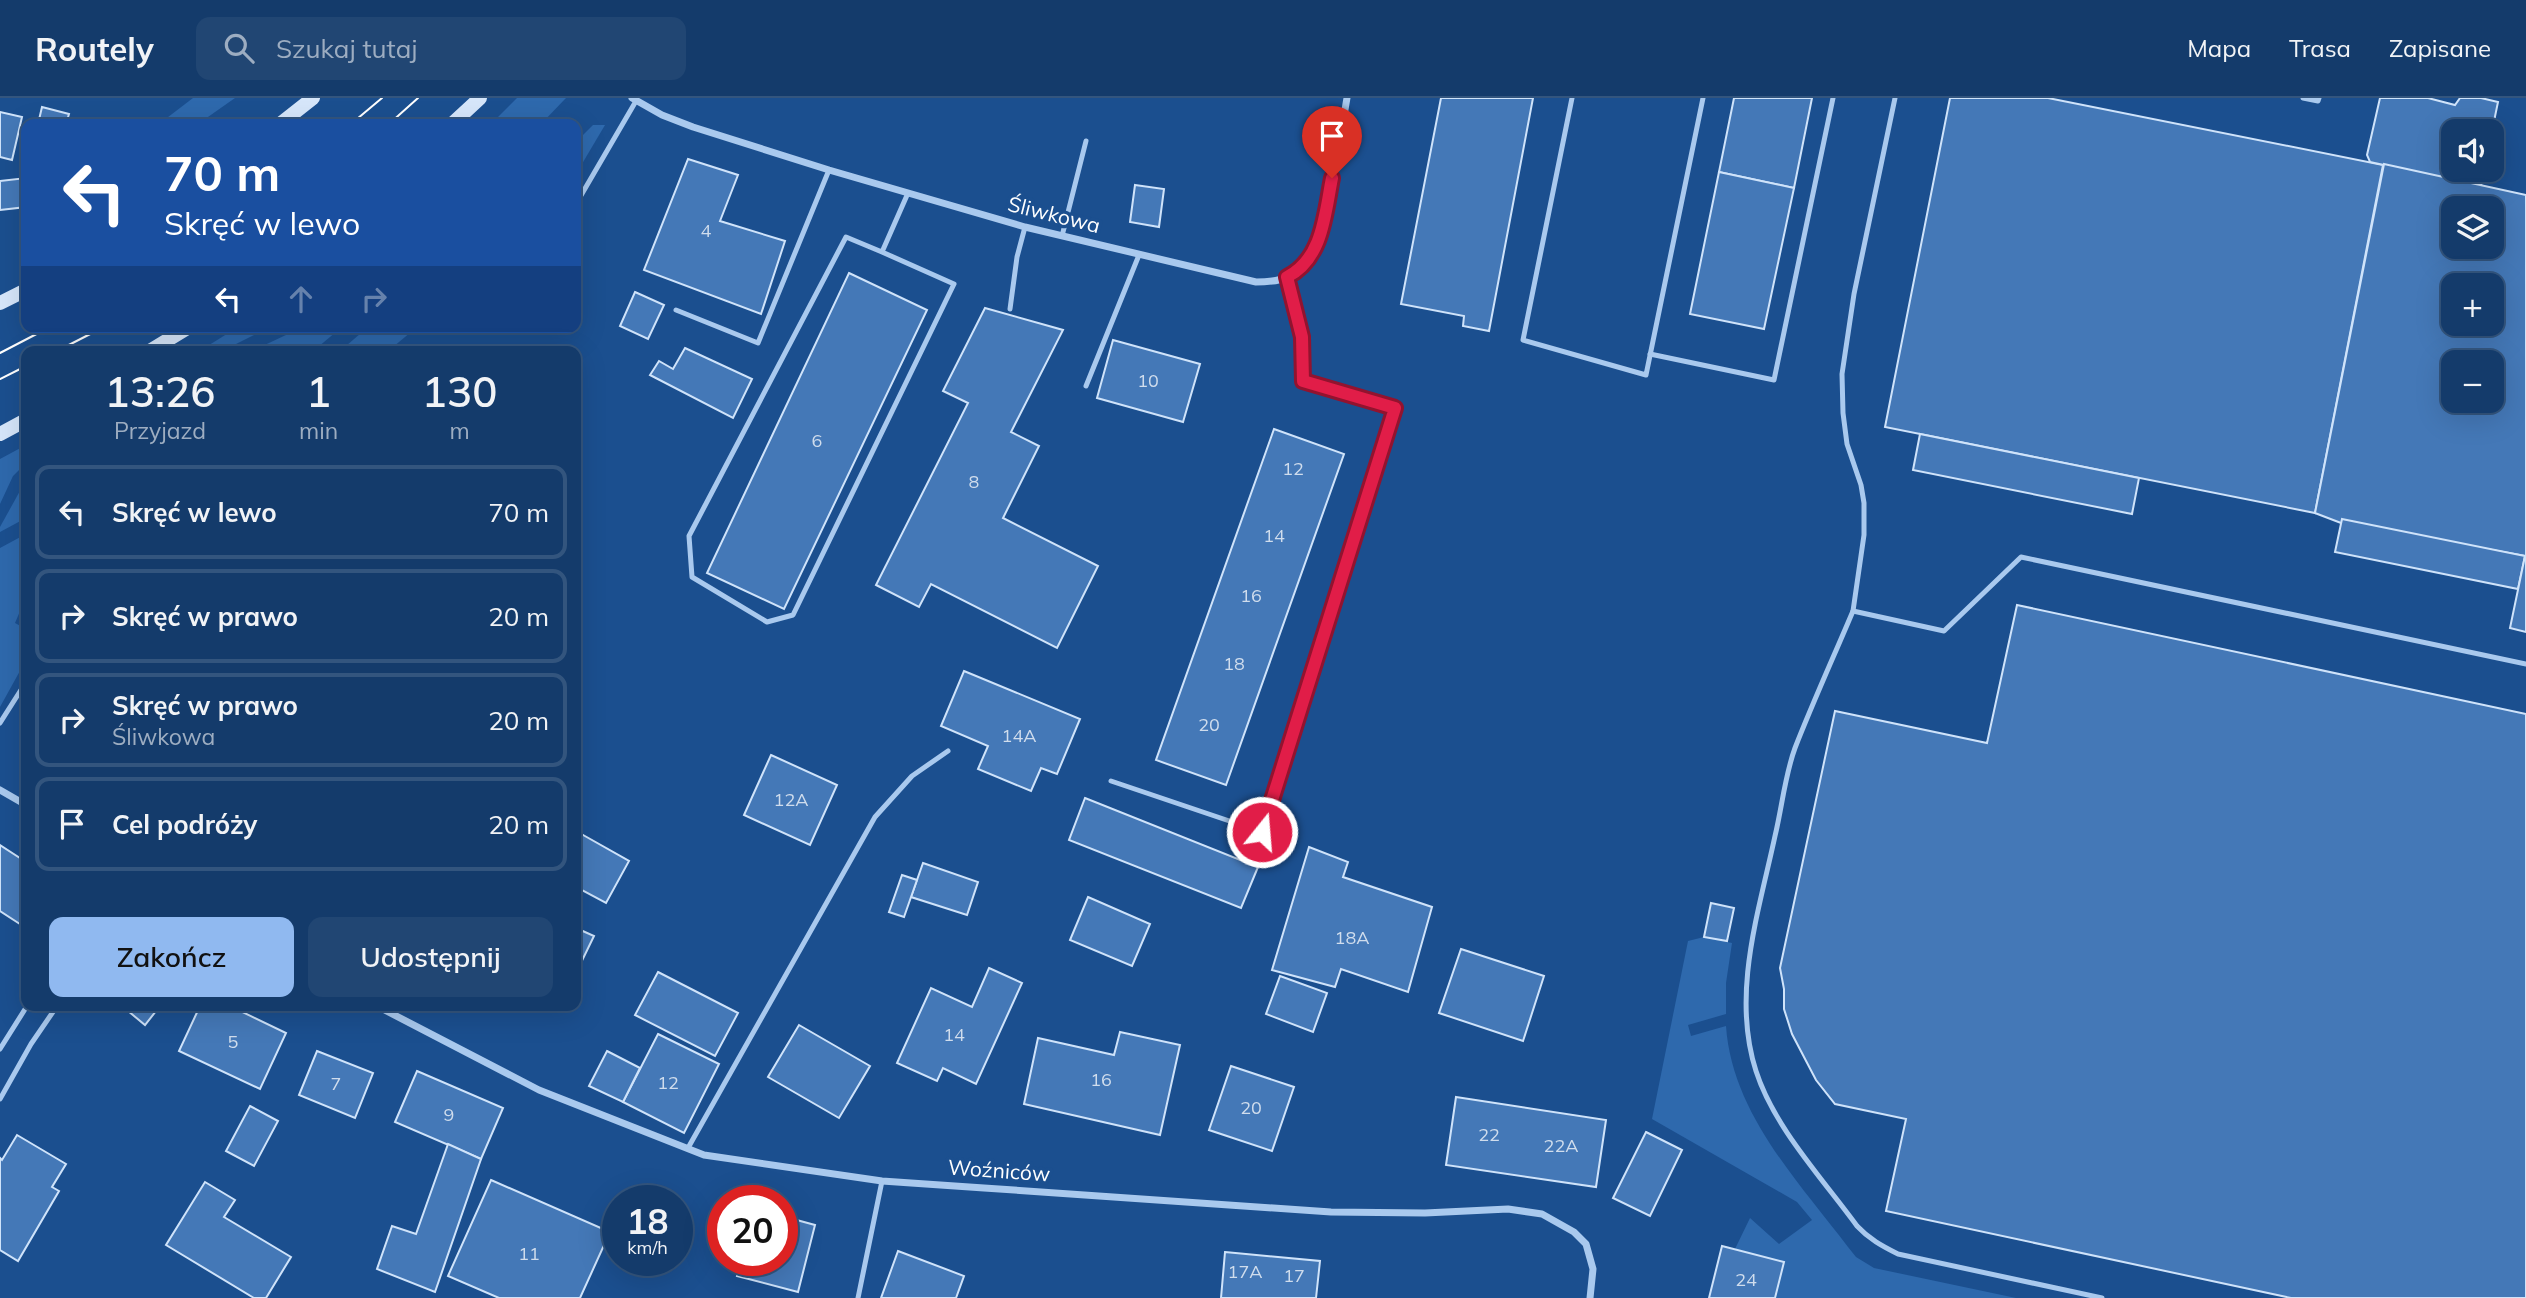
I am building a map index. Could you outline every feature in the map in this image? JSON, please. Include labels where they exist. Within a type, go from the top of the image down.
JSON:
[{"type":"main road","points":[[286,119],[313,98]]},
{"type":"main road","points":[[457,119],[480,98]]},
{"type":"main road","points":[[0,303],[21,292]]},
{"type":"main road","points":[[158,346],[178,333]]},
{"type":"main road","points":[[0,434],[21,423]]},
{"type":"street","points":[[1287,277],[1302,268],[1318,242],[1347,98]]},
{"type":"street","name":"Śliwkowa","points":[[634,99],[662,115],[693,127],[1025,227],[1245,281],[1277,281],[1287,277]]},
{"type":"street","points":[[0,790],[21,802]]},
{"type":"street","name":"Woźniców","points":[[387,1011],[539,1090],[704,1155],[882,1181],[1331,1212],[1425,1213],[1508,1209],[1542,1214],[1567,1227],[1586,1244],[1592,1269],[1590,1298]]},
{"type":"lane","points":[[1572,98],[1523,340],[1646,375],[1703,98]]},
{"type":"lane","points":[[1650,354],[1774,380],[1833,98]]},
{"type":"lane","points":[[1895,98],[1854,294],[1842,374],[1847,444],[1861,485],[1864,503],[1864,535],[1853,611],[1794,751],[1752,940],[1746,993],[1749,1042],[1756,1071],[1783,1126],[1868,1237],[1898,1254],[2102,1298]]},
{"type":"lane","points":[[2303,98],[2318,101],[2319,98]]},
{"type":"lane","points":[[581,195],[634,99]]},
{"type":"lane","points":[[1062,236],[1086,141]]},
{"type":"lane","points":[[676,310],[758,343],[829,170]]},
{"type":"lane","points":[[883,252],[908,193]]},
{"type":"lane","points":[[1010,309],[1017,257],[1025,227]]},
{"type":"lane","points":[[846,237],[883,252],[954,284],[793,615],[767,622],[692,577],[689,536],[846,237]]},
{"type":"lane","points":[[1086,386],[1139,255]]},
{"type":"lane","points":[[1111,781],[1262,832],[1395,408],[1303,381],[1302,337],[1287,277]]},
{"type":"lane","points":[[1853,611],[1944,631],[2021,557],[2526,664]]},
{"type":"lane","points":[[0,723],[21,690]]},
{"type":"lane","points":[[688,1148],[875,817],[912,776],[948,751]]},
{"type":"lane","points":[[0,1049],[24,1011]]},
{"type":"lane","points":[[0,1099],[31,1044],[54,1011]]},
{"type":"lane","points":[[858,1298],[882,1181]]},
{"type":"shaded area","points":[[193,98],[235,98],[205,119],[166,119]]},
{"type":"shaded area","points":[[517,98],[566,98],[546,119],[496,119]]},
{"type":"shaded area","points":[[593,125],[605,125],[581,166],[581,137]]},
{"type":"shaded area","points":[[228,333],[258,333],[232,346],[208,346]]},
{"type":"shaded area","points":[[290,333],[335,333],[319,346],[263,346]]},
{"type":"shaded area","points":[[361,333],[410,333],[394,346],[346,346]]},
{"type":"shaded area","points":[[21,448],[21,468],[13,476],[0,504],[0,459]]},
{"type":"shaded area","points":[[21,489],[21,521],[0,532],[0,527]]},
{"type":"shaded area","points":[[21,537],[21,609],[15,623],[21,626],[21,669],[0,707],[0,548]]},
{"type":"shaded area","points":[[1704,937],[1732,943],[1726,983],[1726,1014],[1688,1025],[1691,1036],[1726,1026],[1731,1058],[1754,1117],[1789,1171],[1856,1257],[1874,1268],[2016,1298],[1775,1298],[1784,1262],[1735,1249],[1750,1218],[1779,1244],[1812,1220],[1797,1202],[1652,1119],[1688,941]]},
{"type":"building","points":[[1441,98],[1533,98],[1489,331],[1463,326],[1464,316],[1401,304]]},
{"type":"building","points":[[1734,98],[1812,98],[1794,188],[1719,172]]},
{"type":"building","points":[[1950,98],[2048,98],[2383,165],[2315,513],[1885,427]]},
{"type":"building","points":[[2380,98],[2428,98],[2455,105],[2460,98],[2481,98],[2498,102],[2494,119],[2441,119],[2441,177],[2370,162],[2367,155]]},
{"type":"building","points":[[42,107],[69,114],[68,119],[39,119]]},
{"type":"building","points":[[0,112],[22,117],[12,160],[0,157]]},
{"type":"building","points":[[688,159],[738,175],[720,221],[785,241],[761,314],[644,270]]},
{"type":"building","points":[[2384,164],[2441,176],[2441,182],[2466,182],[2526,195],[2526,556],[2341,523],[2315,513]]},
{"type":"building","points":[[1719,172],[1794,188],[1764,329],[1690,314]]},
{"type":"building","points":[[21,179],[21,208],[0,210],[0,181]]},
{"type":"building","points":[[2462,182],[2482,182],[2481,186]]},
{"type":"building","points":[[1135,185],[1164,189],[1159,227],[1130,222]]},
{"type":"building","points":[[849,273],[927,310],[784,609],[707,573]]},
{"type":"building","points":[[635,292],[664,305],[648,339],[620,326]]},
{"type":"building","points":[[985,308],[1063,330],[1011,432],[1039,446],[1003,518],[1098,566],[1057,648],[931,584],[919,607],[876,585],[968,403],[943,391]]},
{"type":"building","points":[[1113,340],[1200,364],[1183,422],[1097,398]]},
{"type":"building","points":[[685,348],[752,379],[733,418],[650,375],[659,361],[673,369]]},
{"type":"building","points":[[1274,429],[1344,454],[1226,785],[1156,760]]},
{"type":"building","points":[[1920,434],[2139,478],[2132,514],[1913,470]]},
{"type":"building","points":[[2342,519],[2525,556],[2518,589],[2335,552]]},
{"type":"building","points":[[2526,556],[2526,632],[2510,628]]},
{"type":"building","points":[[2017,605],[2526,714],[2526,1298],[2291,1298],[1886,1211],[1906,1119],[1835,1104],[1816,1080],[1792,1034],[1784,1009],[1780,968],[1835,711],[1987,743]]},
{"type":"building","points":[[964,671],[1080,719],[1057,774],[1041,768],[1031,791],[978,769],[988,746],[941,726]]},
{"type":"building","points":[[771,755],[837,785],[810,845],[744,815]]},
{"type":"building","points":[[1085,798],[1258,867],[1241,908],[1069,840]]},
{"type":"building","points":[[581,834],[629,861],[606,903],[581,890]]},
{"type":"building","points":[[0,845],[21,859],[21,925],[0,911]]},
{"type":"building","points":[[1309,847],[1348,862],[1343,877],[1432,907],[1408,992],[1341,969],[1335,987],[1272,970]]},
{"type":"building","points":[[923,863],[978,882],[967,915],[911,897]]},
{"type":"building","points":[[902,875],[917,880],[904,917],[889,912]]},
{"type":"building","points":[[1088,897],[1150,924],[1132,966],[1070,940]]},
{"type":"building","points":[[1711,903],[1734,908],[1727,941],[1704,937]]},
{"type":"building","points":[[581,930],[594,936],[581,963]]},
{"type":"building","points":[[1461,949],[1544,976],[1523,1041],[1439,1013]]},
{"type":"building","points":[[989,968],[1022,983],[976,1084],[943,1068],[937,1081],[897,1063],[931,988],[972,1007]]},
{"type":"building","points":[[658,972],[738,1013],[715,1056],[635,1015]]},
{"type":"building","points":[[1280,976],[1327,993],[1313,1032],[1266,1014]]},
{"type":"building","points":[[128,1011],[156,1011],[145,1025]]},
{"type":"building","points":[[198,1011],[240,1011],[286,1033],[260,1089],[179,1051]]},
{"type":"building","points":[[799,1025],[870,1066],[839,1118],[768,1077]]},
{"type":"building","points":[[1120,1032],[1180,1045],[1160,1135],[1024,1104],[1038,1038],[1114,1055]]},
{"type":"building","points":[[658,1034],[719,1064],[684,1133],[623,1102]]},
{"type":"building","points":[[317,1051],[373,1073],[355,1118],[299,1095]]},
{"type":"building","points":[[607,1051],[640,1068],[623,1102],[589,1086]]},
{"type":"building","points":[[1231,1066],[1294,1087],[1272,1151],[1209,1130]]},
{"type":"building","points":[[417,1071],[503,1108],[481,1159],[395,1122]]},
{"type":"building","points":[[1456,1097],[1606,1120],[1596,1187],[1446,1165]]},
{"type":"building","points":[[250,1106],[278,1121],[254,1166],[226,1151]]},
{"type":"building","points":[[1646,1132],[1682,1150],[1650,1216],[1613,1198]]},
{"type":"building","points":[[17,1135],[66,1164],[52,1187],[59,1191],[18,1261],[0,1250],[0,1158],[2,1160]]},
{"type":"building","points":[[448,1144],[481,1159],[435,1292],[377,1269],[392,1226],[416,1234]]},
{"type":"building","points":[[491,1180],[602,1229],[602,1250],[580,1298],[499,1298],[448,1276]]},
{"type":"building","points":[[205,1182],[235,1200],[224,1217],[291,1257],[266,1298],[254,1298],[166,1245]]},
{"type":"building","points":[[798,1220],[815,1225],[798,1292],[737,1276],[798,1276]]},
{"type":"building","points":[[1722,1246],[1784,1262],[1775,1298],[1709,1298]]},
{"type":"building","points":[[898,1251],[964,1276],[956,1298],[881,1298]]},
{"type":"building","points":[[1225,1252],[1320,1261],[1316,1298],[1221,1298]]},
{"type":"tram line","points":[[357,119],[382,98]]},
{"type":"tram line","points":[[395,119],[418,98]]},
{"type":"tram line","points":[[0,353],[38,333]]},
{"type":"tram line","points":[[67,346],[92,333]]},
{"type":"tram line","points":[[0,379],[21,368]]},
{"type":"route","points":[[1262,832],[1395,408],[1303,381],[1302,337],[1287,277],[1302,268],[1313,254],[1321,231],[1332,178]]}]
